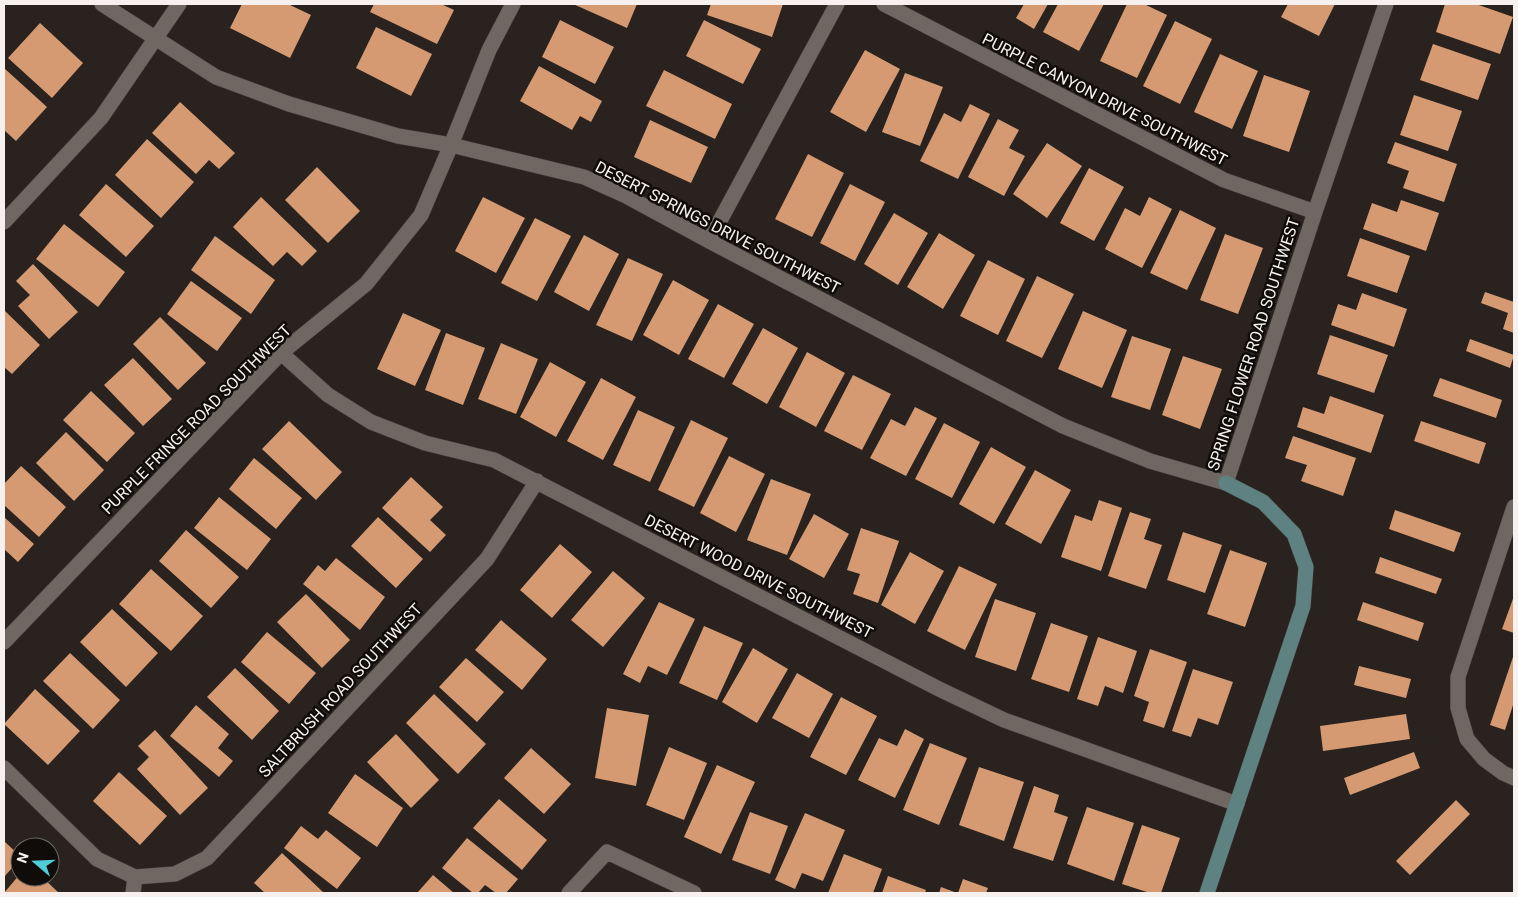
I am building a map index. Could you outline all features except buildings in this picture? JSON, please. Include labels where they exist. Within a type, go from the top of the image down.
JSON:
[{"type":"street","name":"DESERT SPRINGS DRIVE SOUTHWEST","points":[[102,4],[216,77],[289,104],[398,136],[451,145],[584,177],[626,196],[708,241],[1063,426],[1150,461],[1226,483]]},
{"type":"street","points":[[4,222],[101,118],[179,4]]},
{"type":"street","name":"PURPLE FRINGE ROAD SOUTHWEST","points":[[4,642],[281,353],[366,284],[421,215],[489,50],[513,4]]},
{"type":"street","points":[[708,241],[837,4]]},
{"type":"street","name":"PURPLE CANYON DRIVE SOUTHWEST","points":[[884,4],[1224,180],[1315,212]]},
{"type":"street","name":"SPRING FLOWER ROAD SOUTHWEST","points":[[1207,893],[1304,606],[1306,567],[1294,534],[1263,502],[1226,483],[1386,4]]},
{"type":"street","name":"DESERT WOOD DRIVE SOUTHWEST","points":[[281,353],[328,395],[371,422],[425,443],[494,460],[939,689],[1004,720],[1237,804]]},
{"type":"street","name":"SALTBRUSH ROAD SOUTHWEST","points":[[135,877],[175,874],[207,858],[487,559],[537,481]]},
{"type":"street","points":[[1514,507],[1458,677],[1458,708],[1467,739],[1484,759],[1503,773],[1514,778]]},
{"type":"street","points":[[4,768],[97,860],[135,877],[132,893]]},
{"type":"street","points":[[569,893],[607,852],[694,893]]}]
